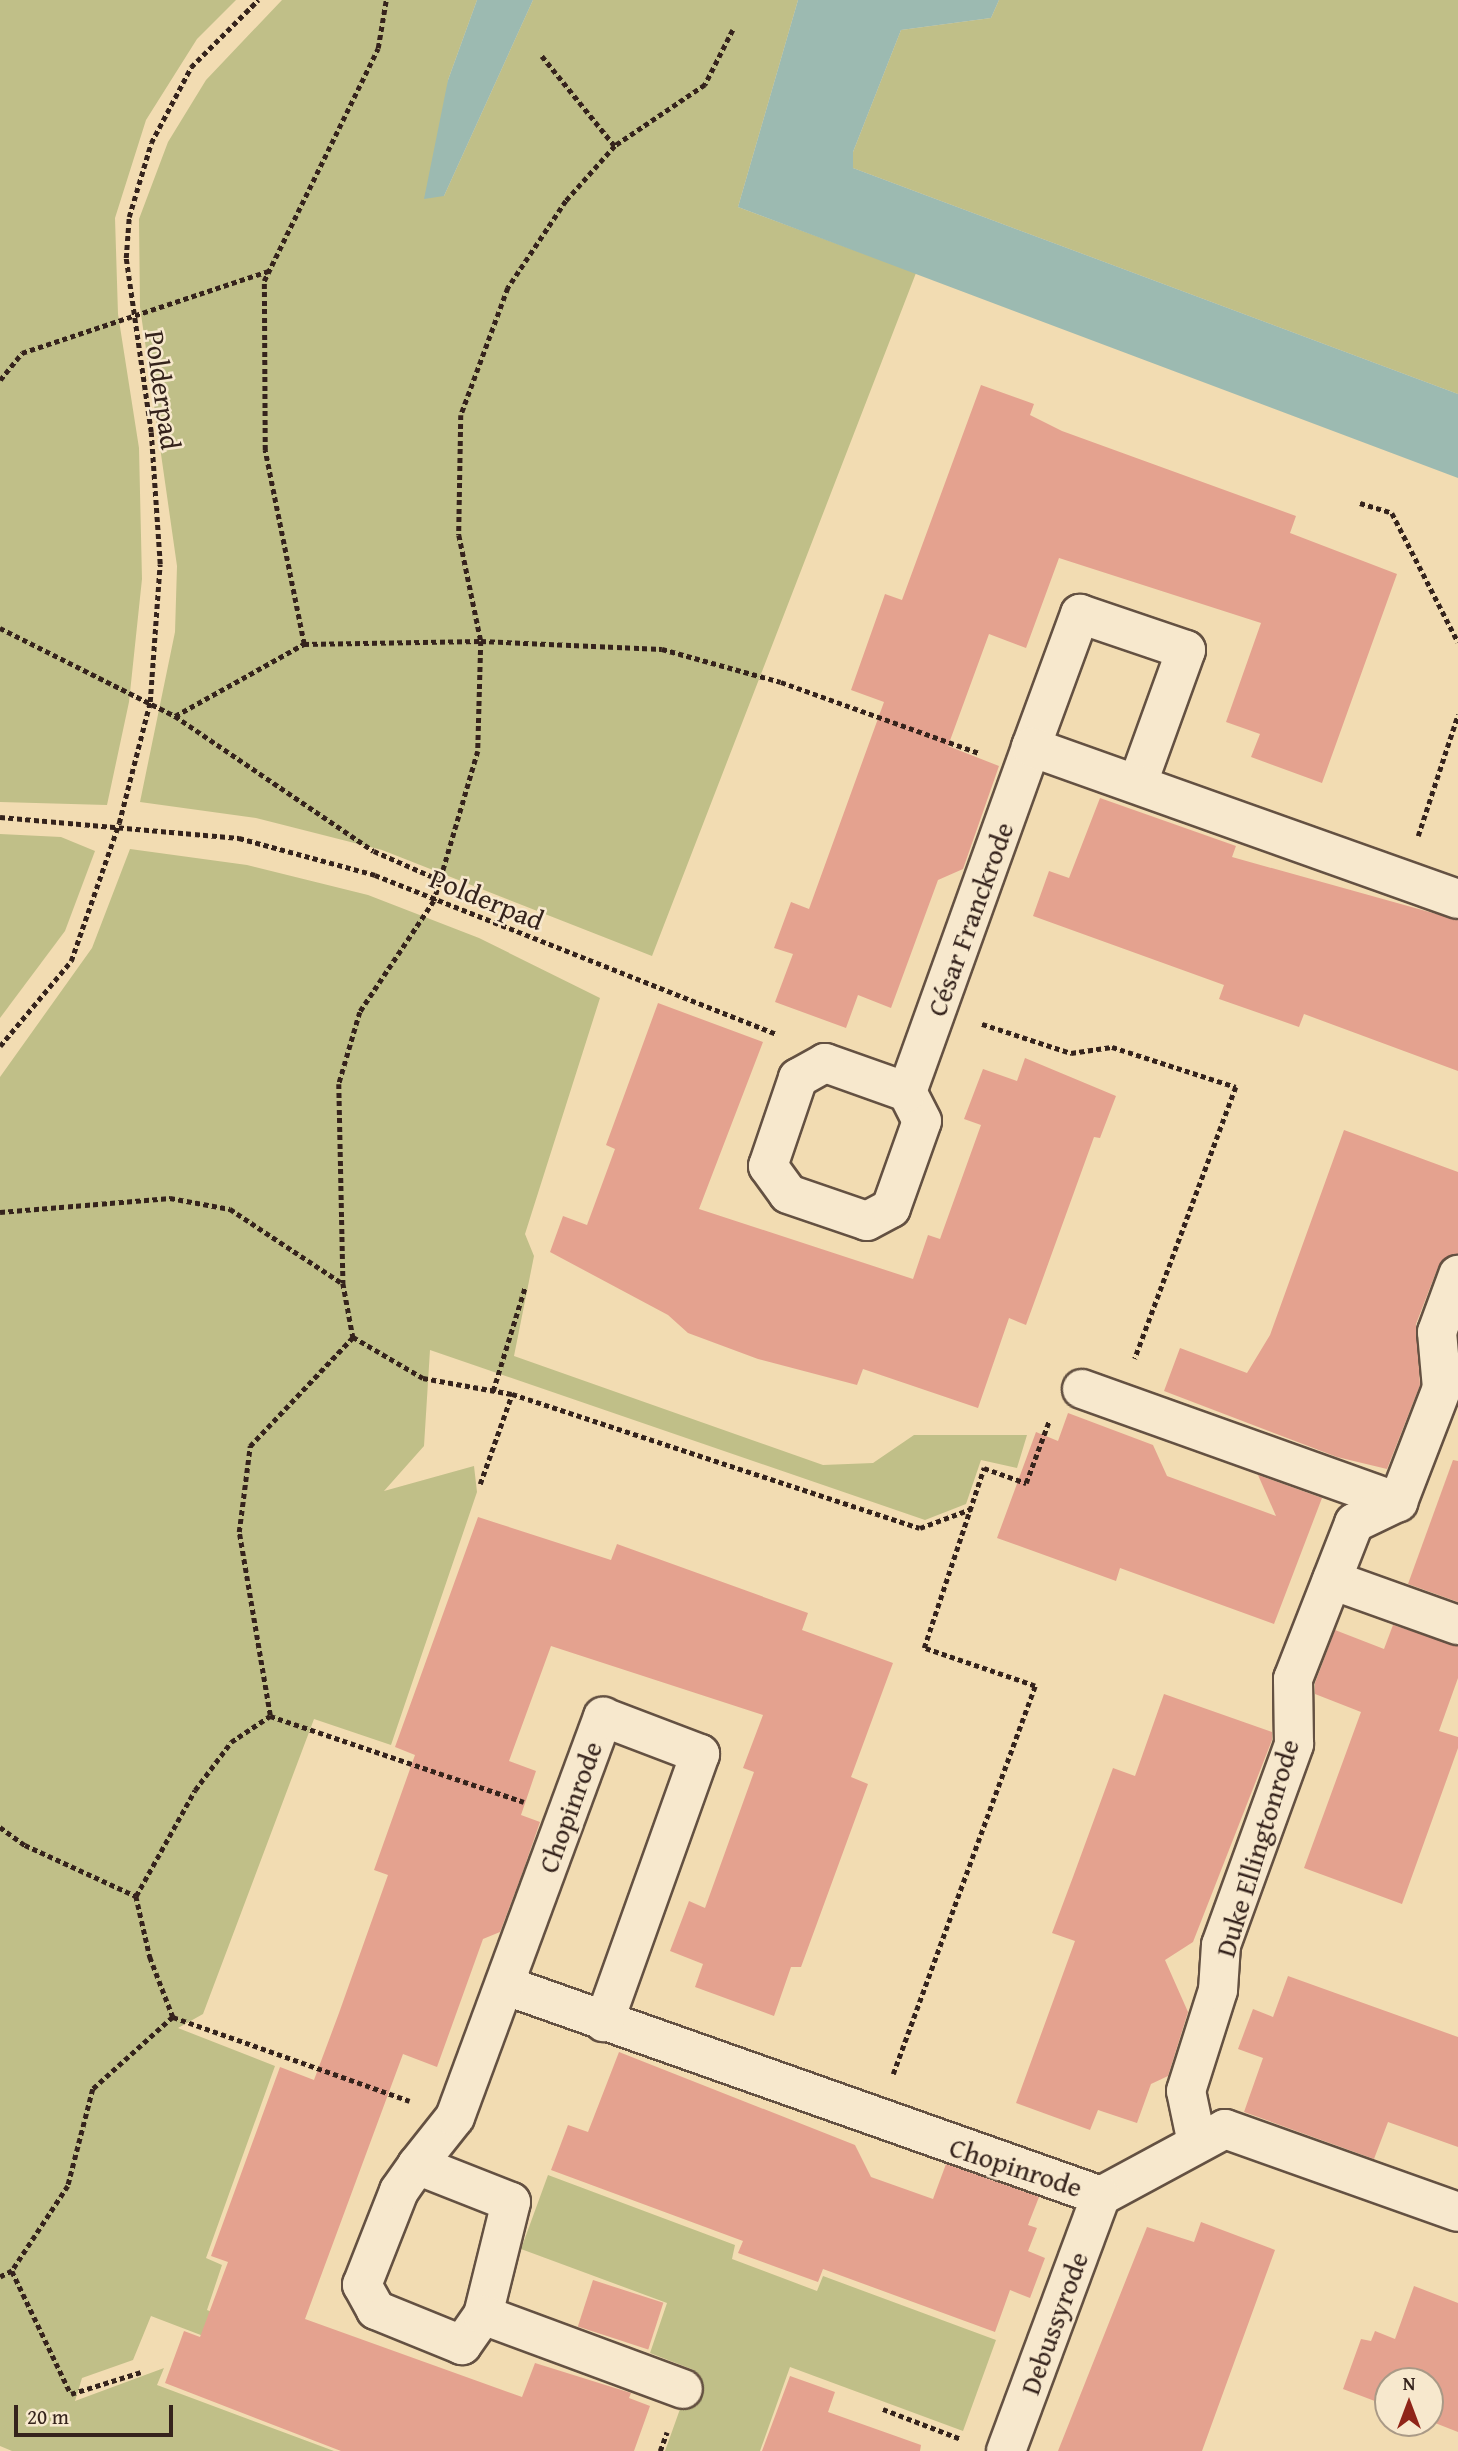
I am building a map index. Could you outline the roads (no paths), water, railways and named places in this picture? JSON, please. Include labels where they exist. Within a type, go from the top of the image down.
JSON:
[{"type":"street","name":"César Franckrode","points":[[907,1092],[1080,614],[1186,650],[1139,780]]},
{"type":"street","points":[[1027,758],[1139,780],[1458,899]]},
{"type":"street","points":[[825,1062],[907,1092],[922,1121],[891,1208],[867,1221],[788,1194],[768,1166],[798,1077],[825,1062]]},
{"type":"street","points":[[1082,1389],[1398,1502],[1442,1388],[1437,1332],[1458,1275]]},
{"type":"street","name":"Duke Ellingtonrode","points":[[1196,2143],[1186,2091],[1218,1990],[1221,1945],[1294,1744],[1293,1679],[1354,1523],[1398,1502]]},
{"type":"street","points":[[1332,1580],[1458,1625]]},
{"type":"street","name":"Chopinrode","points":[[416,2165],[511,2202],[484,2315],[462,2345],[376,2311],[362,2285],[399,2191],[416,2165],[455,2117],[507,1986],[565,1815],[603,1717],[700,1754],[604,2022]]},
{"type":"street","name":"Chopinrode","points":[[507,1986],[876,2121],[1101,2196],[1225,2129],[1458,2213]]},
{"type":"street","name":"Debussyrode","points":[[1006,2451],[1101,2196]]},
{"type":"street","points":[[484,2315],[683,2389]]},
{"type":"water","points":[[477,0],[533,0],[444,196],[424,199],[448,80]]},
{"type":"water","points":[[798,0],[999,0],[991,18],[901,30],[853,152],[853,168],[1458,394],[1458,478],[738,207]]}]
